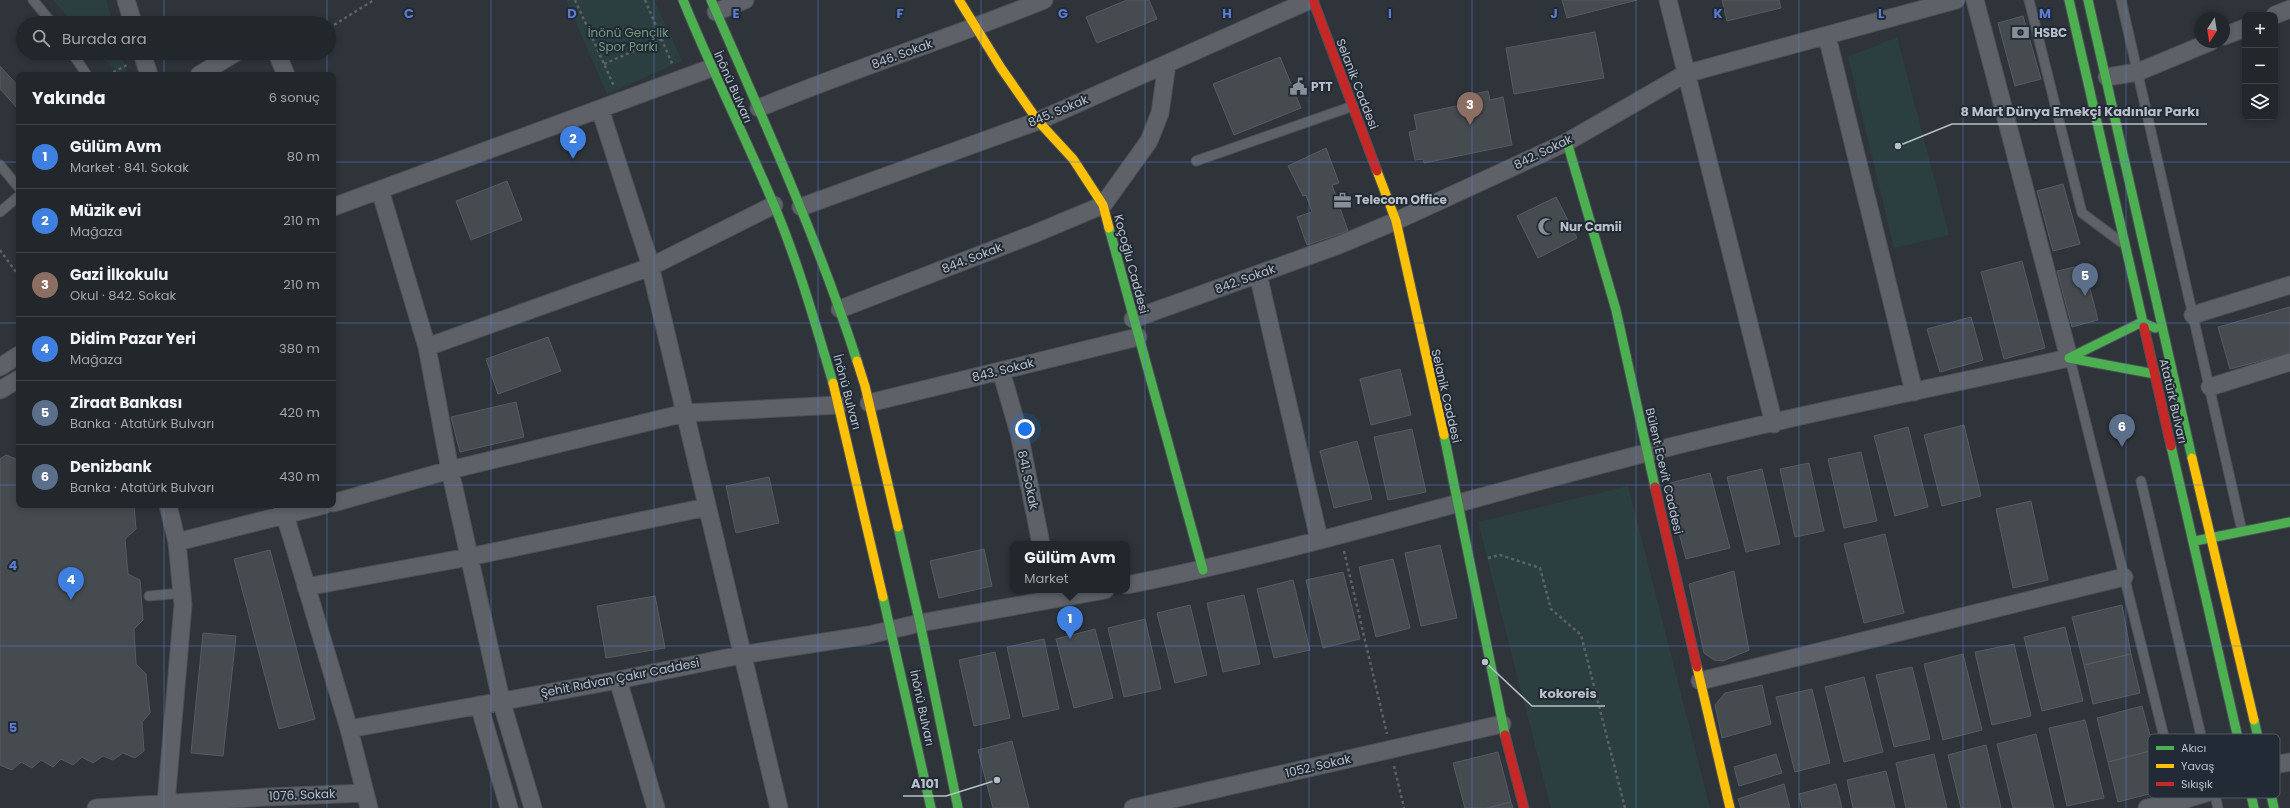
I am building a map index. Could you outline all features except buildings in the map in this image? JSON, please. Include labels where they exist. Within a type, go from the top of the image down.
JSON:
[{"type":"main road","name":"İnönü Bulvarı","points":[[683,0],[711,68],[774,205],[807,295],[839,405],[892,629],[932,808]]},
{"type":"main road","name":"Koçoğlu Caddesi","points":[[959,0],[1001,68],[1038,120],[1073,159],[1103,205],[1203,570]]},
{"type":"main road","name":"Selanik Caddesi","points":[[1313,0],[1396,221],[1459,504],[1502,724],[1524,808]]},
{"type":"main road","name":"Atatürk Bulvarı","points":[[2067,0],[2088,77],[2124,244],[2237,734]]},
{"type":"main road","name":"Atatürk Bulvarı","points":[[2088,0],[2107,77],[2210,537],[2238,648],[2257,734]]},
{"type":"main road","name":"İnönü Bulvarı","points":[[713,6],[759,108],[800,207],[840,309],[869,403],[920,622],[958,808]]},
{"type":"main road","name":"Bülent Ecevit Caddesi","points":[[1567,142],[1616,310],[1647,453],[1730,808]]},
{"type":"main road","points":[[2069,358],[2142,322],[2163,332]]},
{"type":"main road","points":[[2069,358],[2155,374]]},
{"type":"main road","points":[[2193,541],[2290,522]]},
{"type":"main road","name":"Atatürk Bulvarı","points":[[2252,798],[2254,808]]},
{"type":"main road","name":"Atatürk Bulvarı","points":[[2272,798],[2274,808]]},
{"type":"street","points":[[126,0],[131,16]]},
{"type":"street","points":[[713,6],[745,0]]},
{"type":"street","name":"846. Sokak","points":[[759,108],[796,92],[977,27],[1044,0]]},
{"type":"street","name":"845. Sokak","points":[[800,207],[1038,120],[1310,0]]},
{"type":"street","points":[[1668,0],[1685,74],[1774,424]]},
{"type":"street","name":"842. Sokak","points":[[1133,319],[1340,245],[1396,221],[1567,142],[1685,74],[1956,0]]},
{"type":"street","points":[[1130,585],[1203,570],[1340,533],[1459,504],[1647,453],[2069,358],[1975,0]]},
{"type":"street","points":[[2278,14],[2290,9]]},
{"type":"street","points":[[2230,34],[2242,29]]},
{"type":"street","points":[[1827,36],[1914,392]]},
{"type":"street","points":[[2107,77],[2138,72],[2196,48]]},
{"type":"street","points":[[145,60],[148,72]]},
{"type":"street","points":[[204,72],[224,60]]},
{"type":"street","points":[[280,60],[285,72]]},
{"type":"street","points":[[1103,205],[1149,141],[1160,112],[1167,64]]},
{"type":"street","points":[[336,202],[380,190],[711,68]]},
{"type":"street","points":[[600,109],[650,267],[778,808]]},
{"type":"street","points":[[380,190],[426,347],[450,470],[501,700],[533,808]]},
{"type":"street","points":[[426,347],[650,267],[774,205]]},
{"type":"street","name":"844. Sokak","points":[[840,309],[1034,234],[1103,205]]},
{"type":"street","points":[[1258,274],[1319,539]]},
{"type":"street","points":[[2193,315],[2290,285]]},
{"type":"street","name":"843. Sokak","points":[[869,403],[1138,337]]},
{"type":"street","points":[[0,368],[16,357]]},
{"type":"street","points":[[2210,387],[2290,362]]},
{"type":"street","name":"841. Sokak","points":[[1001,371],[1018,433],[1041,541]]},
{"type":"street","points":[[0,390],[16,381]]},
{"type":"street","points":[[336,501],[450,470],[685,413],[839,405]]},
{"type":"street","points":[[306,587],[469,557],[707,507]]},
{"type":"street","points":[[166,803],[183,605],[177,542],[169,508]]},
{"type":"street","points":[[177,542],[283,510],[299,508]]},
{"type":"street","points":[[283,510],[349,729],[367,800]]},
{"type":"street","points":[[1700,681],[2124,577]]},
{"type":"street","name":"Şehit Rıdvan Çakır Caddesi","points":[[349,729],[501,700],[618,680],[741,655],[869,634],[1052,595],[1073,593]]},
{"type":"street","points":[[618,680],[656,808]]},
{"type":"street","points":[[479,705],[508,808]]},
{"type":"street","name":"1052. Sokak","points":[[1133,808],[1502,724]]},
{"type":"street","points":[[2280,764],[2290,762]]},
{"type":"street","points":[[2147,808],[2181,804],[2195,798]]},
{"type":"street","name":"1076. Sokak","points":[[96,808],[166,803],[367,800]]},
{"type":"lane","points":[[33,0],[46,16]]},
{"type":"lane","points":[[2029,0],[2082,213],[2124,244]]},
{"type":"lane","points":[[2121,0],[2242,531]]},
{"type":"lane","points":[[77,60],[85,72]]},
{"type":"lane","points":[[1196,161],[1353,106]]},
{"type":"lane","points":[[0,165],[16,184]]},
{"type":"lane","points":[[0,212],[16,199]]},
{"type":"lane","points":[[2069,358],[2163,734]]},
{"type":"lane","points":[[2141,481],[2201,734]]},
{"type":"lane","points":[[149,596],[182,593]]},
{"type":"lane","points":[[2216,798],[2218,808]]},
{"type":"path","points":[[336,24],[374,0]]},
{"type":"path","points":[[575,0],[620,101]]},
{"type":"path","points":[[644,0],[679,80]]},
{"type":"path","points":[[604,64],[661,39]]},
{"type":"path","points":[[113,72],[133,60]]},
{"type":"path","points":[[0,250],[16,272]]},
{"type":"path","points":[[1340,533],[1404,808]]},
{"type":"path","points":[[1470,562],[1500,555],[1540,568],[1551,609],[1581,635],[1626,808]]},
{"type":"green space","points":[[53,0],[106,0],[111,16],[67,16]]},
{"type":"green space","name":"İnönü Gençlik Spor Parkı","points":[[566,0],[654,0],[682,61],[607,94]]},
{"type":"green space","points":[[1897,37],[1949,235],[1894,248],[1848,57]]},
{"type":"green space","points":[[105,60],[123,60],[127,72],[115,72]]},
{"type":"green space","points":[[1628,486],[1710,808],[1551,808],[1478,522]]},
{"type":"traffic: fast","points":[[683,0],[783,227],[806,293],[833,383]]},
{"type":"traffic: fast","points":[[711,0],[770,134],[807,224],[825,269],[857,361]]},
{"type":"traffic: fast","points":[[2069,0],[2144,327]]},
{"type":"traffic: fast","points":[[2088,0],[2192,458]]},
{"type":"traffic: fast","points":[[1567,142],[1616,310],[1655,487]]},
{"type":"traffic: fast","points":[[1109,228],[1203,570]]},
{"type":"traffic: fast","points":[[2069,358],[2142,322],[2155,328]]},
{"type":"traffic: fast","points":[[2069,358],[2155,374]]},
{"type":"traffic: fast","points":[[1444,435],[1505,735]]},
{"type":"traffic: fast","points":[[2171,446],[2237,734]]},
{"type":"traffic: fast","points":[[2195,541],[2290,522]]},
{"type":"traffic: fast","points":[[898,527],[920,623],[958,808]]},
{"type":"traffic: fast","points":[[883,597],[931,808]]},
{"type":"traffic: fast","points":[[2254,720],[2257,734]]},
{"type":"traffic: fast","points":[[2252,798],[2254,808]]},
{"type":"traffic: fast","points":[[2272,798],[2274,808]]},
{"type":"traffic: slow","points":[[959,0],[1001,68],[1038,121],[1073,159],[1103,205],[1109,228]]},
{"type":"traffic: slow","points":[[1377,171],[1396,221],[1444,435]]},
{"type":"traffic: slow","points":[[857,361],[865,386],[898,527]]},
{"type":"traffic: slow","points":[[833,383],[883,597]]},
{"type":"traffic: slow","points":[[2192,458],[2254,720]]},
{"type":"traffic: slow","points":[[1697,667],[1730,808]]},
{"type":"traffic: jam","points":[[1313,0],[1377,171]]},
{"type":"traffic: jam","points":[[2144,327],[2171,446]]},
{"type":"traffic: jam","points":[[1655,487],[1697,667]]},
{"type":"traffic: jam","points":[[1505,735],[1524,808]]},
{"type":"place","name":"HSBC","points":[[2021,33]]},
{"type":"place","name":"PTT","points":[[1298,87]]},
{"type":"place","name":"Gazi İlkokulu","points":[[1470,125]]},
{"type":"place","name":"8 Mart Dünya Emekçi Kadınlar Parkı","points":[[1898,146]]},
{"type":"place","name":"Müzik evi","points":[[573,159]]},
{"type":"place","name":"Telecom Office","points":[[1342,200]]},
{"type":"place","name":"Nur Camii","points":[[1547,227]]},
{"type":"place","name":"Ziraat Bankası","points":[[2085,296]]},
{"type":"place","name":"Denizbank","points":[[2122,447]]},
{"type":"place","name":"Didim Pazar Yeri","points":[[71,600]]},
{"type":"place","name":"Gülüm Avm","points":[[1070,639]]},
{"type":"place","name":"kokoreis","points":[[1485,662]]},
{"type":"place","name":"A101","points":[[997,780]]}]
